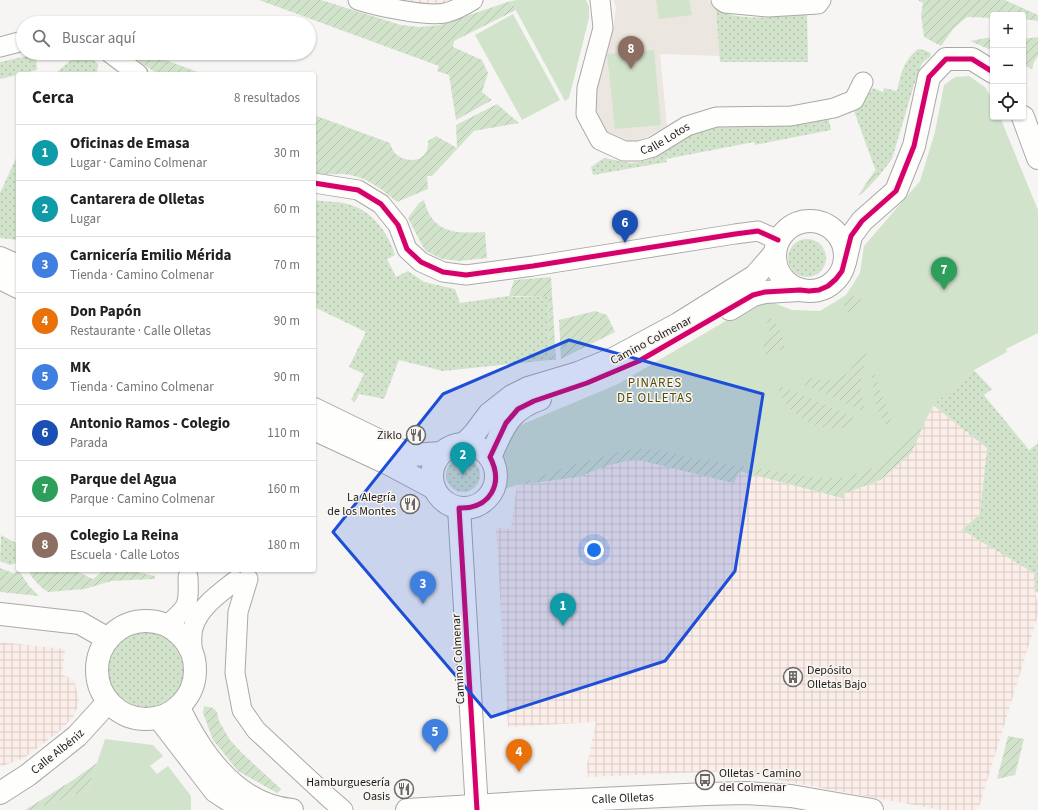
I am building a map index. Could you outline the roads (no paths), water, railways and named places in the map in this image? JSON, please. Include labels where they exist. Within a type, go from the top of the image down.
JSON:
[{"type":"main road","points":[[862,221],[844,225],[834,225],[816,221],[800,222],[791,226],[784,232],[776,246],[776,264],[780,276],[789,284],[800,290],[819,290],[828,286],[839,275],[845,262],[851,236],[862,221],[896,191],[914,146],[929,77],[946,59],[972,59],[990,70]]},
{"type":"main road","points":[[1024,120],[1038,158]]},
{"type":"main road","points":[[816,221],[833,228],[839,236],[843,244],[845,262]]},
{"type":"main road","name":"Camino Colmenar","points":[[464,444],[474,434],[489,414],[512,396],[528,388],[578,373],[615,358],[678,324],[755,276],[776,246]]},
{"type":"main road","points":[[0,258],[16,265]]},
{"type":"main road","points":[[0,278],[16,286]]},
{"type":"main road","name":"Camino Colmenar","points":[[490,457],[506,423],[518,409],[534,401],[587,383],[639,361],[752,295],[765,292],[800,290]]},
{"type":"main road","points":[[316,410],[394,448],[414,455],[441,453]]},
{"type":"main road","points":[[316,430],[387,463],[434,488]]},
{"type":"main road","points":[[464,444],[478,448],[490,457],[496,475],[495,484],[491,493],[485,500],[468,508],[459,508],[442,500],[434,488],[432,470],[435,460],[441,453],[448,448],[464,444]]},
{"type":"main road","name":"Camino Colmenar","points":[[459,508],[477,808]]},
{"type":"main road","points":[[0,614],[80,623],[108,639]]},
{"type":"main road","points":[[150,620],[167,625],[179,632],[192,650],[196,675],[188,697],[174,712],[159,718],[144,720],[127,716],[108,702],[97,680],[98,656],[108,639],[123,626],[150,620]]},
{"type":"main road","name":"Calle Albéniz","points":[[0,793],[28,775],[77,736],[108,702]]},
{"type":"main road","points":[[179,708],[198,742],[227,779],[244,794],[279,809],[292,810]]},
{"type":"main road","points":[[159,718],[215,791],[240,809]]},
{"type":"main road","name":"Calle Olletas","points":[[408,810],[477,808],[560,801],[746,793],[791,796],[872,810]]},
{"type":"street","points":[[358,0],[420,13],[444,13],[473,0]]},
{"type":"street","name":"Calle Lotos","points":[[600,0],[603,28],[587,88],[586,114],[600,140],[624,151],[639,151],[653,147],[687,126],[716,117],[791,116],[834,108],[854,100],[863,82]]},
{"type":"street","points":[[721,0],[725,4],[768,7],[818,4],[821,0]]},
{"type":"street","points":[[0,47],[16,43]]},
{"type":"street","points":[[119,60],[135,72]]},
{"type":"street","points":[[316,183],[358,190],[381,204],[398,225],[407,249],[421,262],[443,272],[466,275],[758,231],[776,246]]},
{"type":"street","points":[[167,625],[178,616],[186,606],[189,598],[188,577]]},
{"type":"street","points":[[192,650],[192,629],[197,617],[205,606],[242,580],[238,612],[235,673],[242,710],[256,730],[343,810]]},
{"type":"place","name":"Colegio La Reina","points":[[631,69]]},
{"type":"place","name":"Antonio Ramos - Colegio","points":[[625,243]]},
{"type":"place","name":"Parque del Agua","points":[[944,290]]},
{"type":"place","name":"Ziklo","points":[[416,435]]},
{"type":"place","name":"Cantarera de Olletas","points":[[463,475]]},
{"type":"place","name":"La Alegría de los Montes","points":[[410,504]]},
{"type":"place","name":"Carnicería Emilio Mérida","points":[[423,604]]},
{"type":"place","name":"Oficinas de Emasa","points":[[563,626]]},
{"type":"place","name":"Depósito Olletas Bajo","points":[[793,677]]},
{"type":"place","name":"MK","points":[[435,752]]},
{"type":"place","name":"Don Papón","points":[[519,772]]},
{"type":"place","name":"Olletas - Camino del Colmenar","points":[[705,780]]},
{"type":"place","name":"Hamburguesería Oasis","points":[[404,789]]},
{"type":"district","name":"PINARES DE OLLETAS","points":[[655,390]]}]
